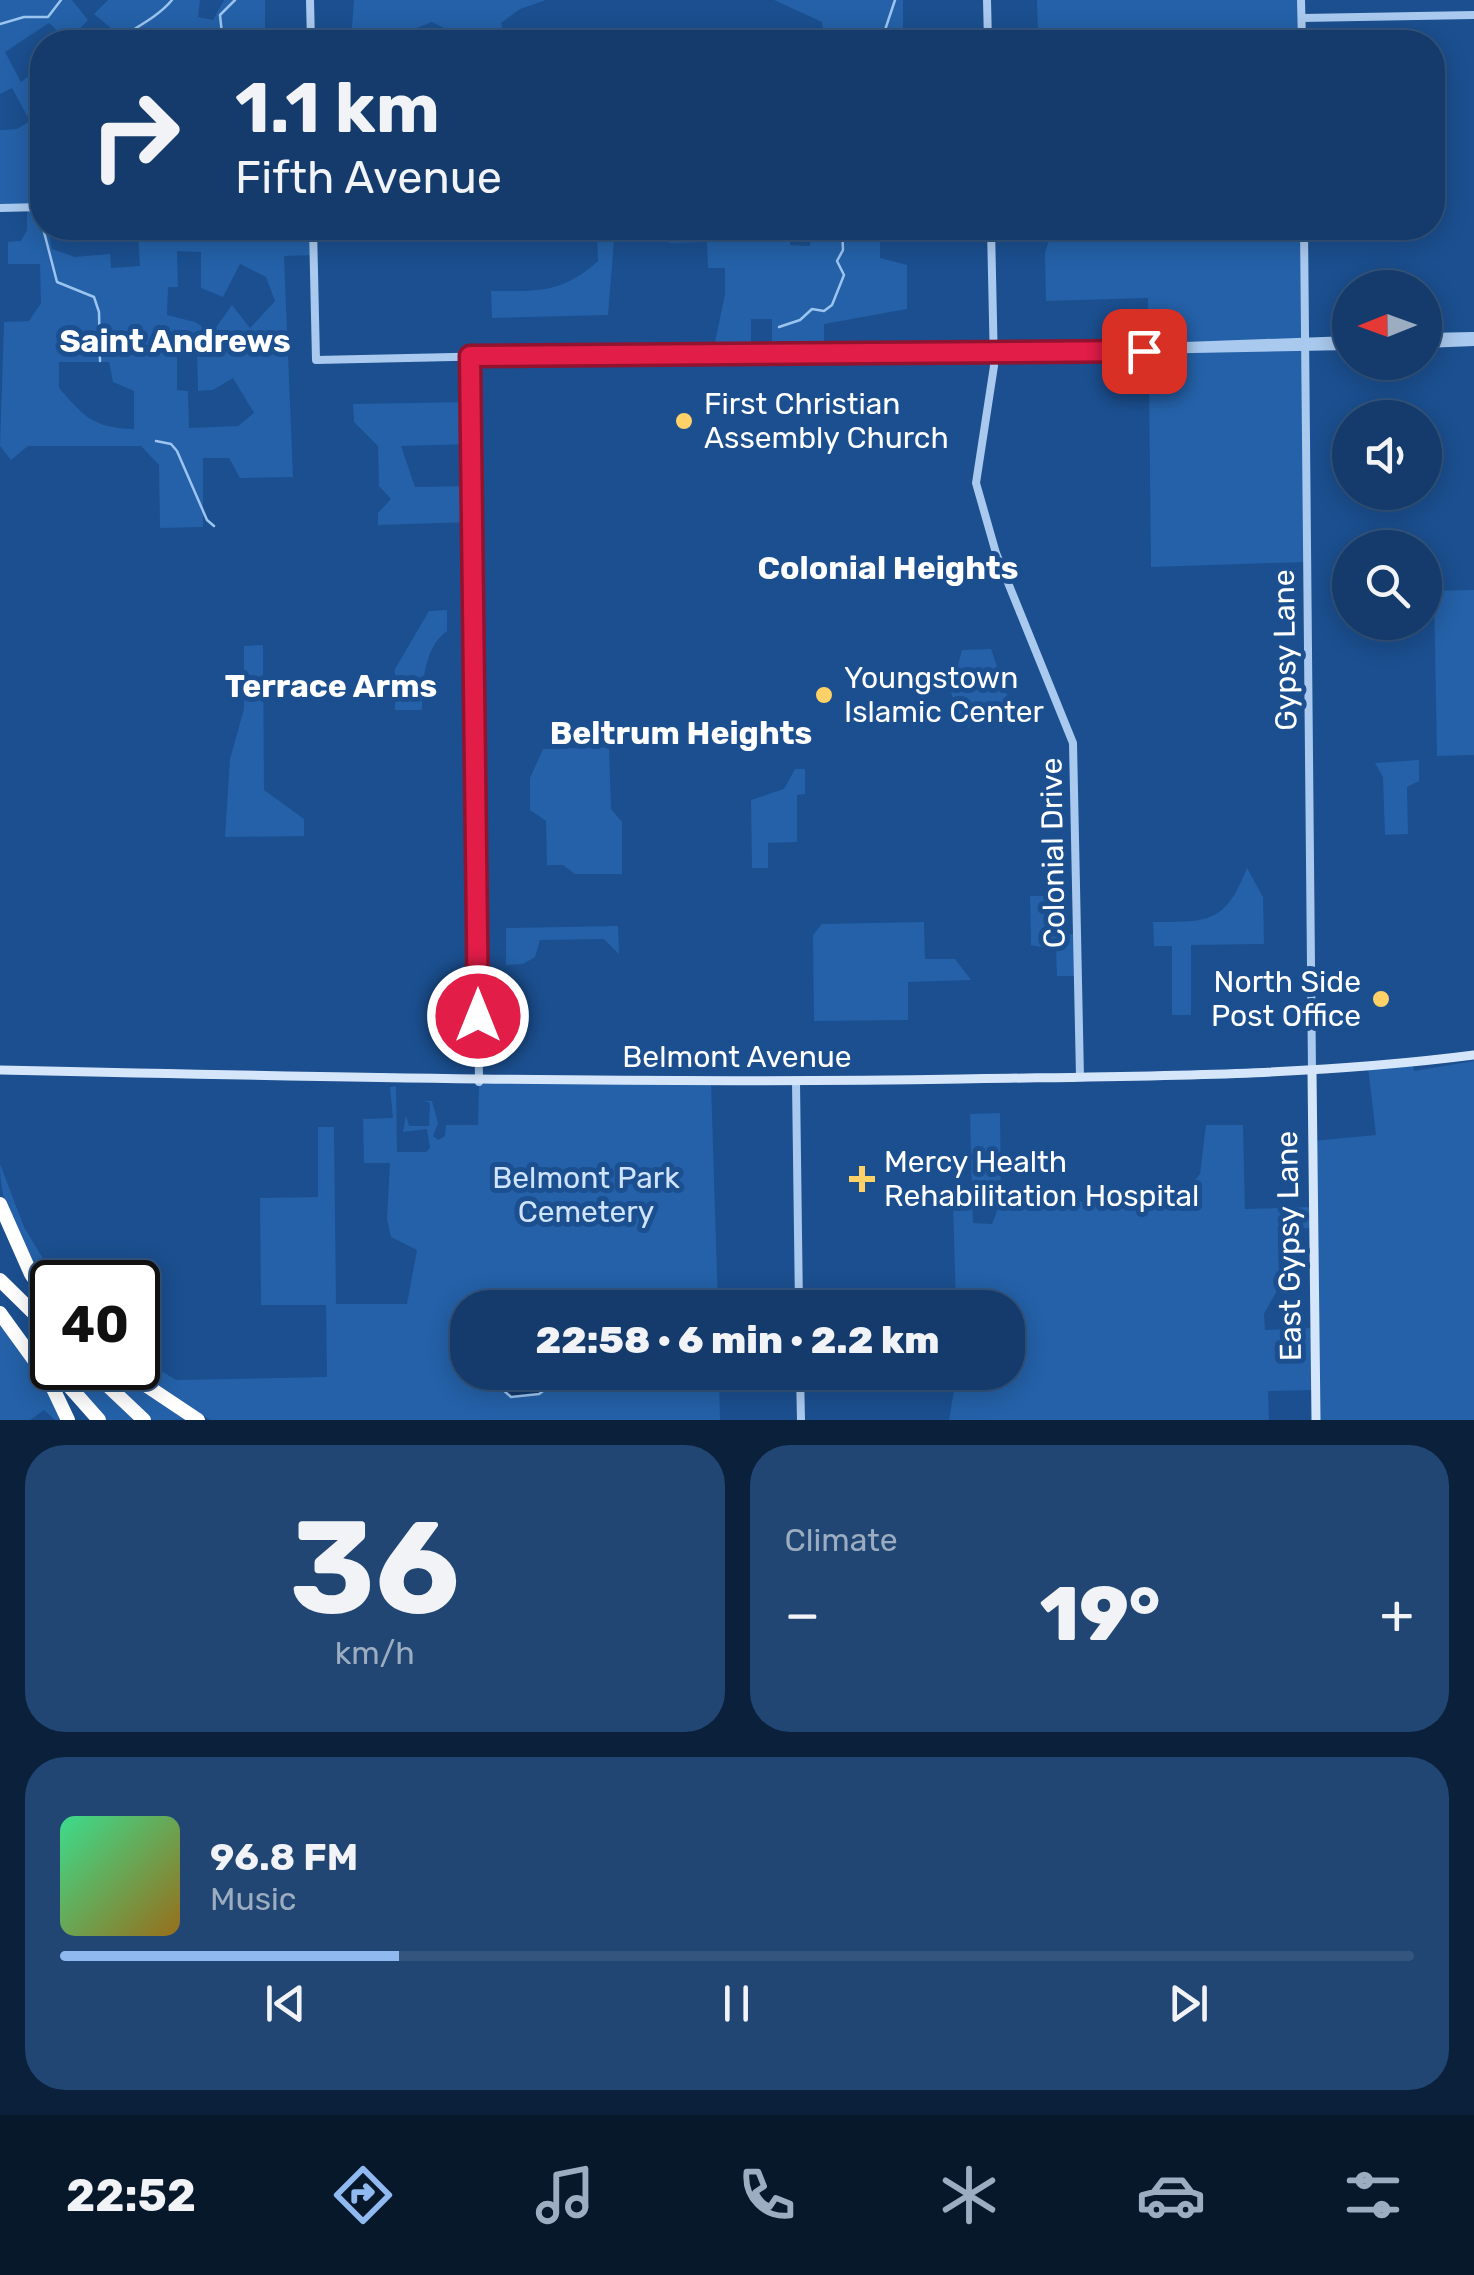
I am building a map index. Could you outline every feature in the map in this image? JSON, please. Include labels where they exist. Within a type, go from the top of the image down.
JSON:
[{"type":"highway","points":[[0,1204],[30,1274]]},
{"type":"highway","points":[[0,1276],[30,1301]]},
{"type":"highway","points":[[0,1276],[30,1308]]},
{"type":"highway","points":[[0,1310],[30,1342]]},
{"type":"highway","points":[[0,1310],[50,1382],[68,1420]]},
{"type":"highway","points":[[73,1390],[99,1420]]},
{"type":"highway","points":[[112,1390],[144,1420]]},
{"type":"highway","points":[[154,1390],[198,1420]]},
{"type":"main road","name":"Belmont Avenue","points":[[0,1070],[479,1082],[796,1082],[1312,1072],[1474,1055]]},
{"type":"main road","name":"East Gypsy Lane","points":[[1312,1072],[1316,1420]]},
{"type":"street","points":[[310,0],[311,30]]},
{"type":"street","points":[[987,0],[988,30]]},
{"type":"street","points":[[1302,0],[1302,30]]},
{"type":"street","points":[[1302,18],[1474,15]]},
{"type":"street","points":[[0,208],[30,207]]},
{"type":"street","points":[[314,240],[316,360],[993,353],[1332,344]]},
{"type":"street","name":"Colonial Drive","points":[[991,240],[993,353],[977,458],[978,496],[1001,566],[1066,719],[1074,752],[1080,1077]]},
{"type":"street","name":"Gypsy Lane","points":[[1304,240],[1312,1072]]},
{"type":"street","points":[[1442,340],[1474,339]]},
{"type":"street","points":[[470,356],[479,1082]]},
{"type":"street","points":[[796,1082],[799,1290]]},
{"type":"street","points":[[800,1390],[800,1420]]},
{"type":"green space","points":[[0,0],[72,0],[88,20],[78,30],[56,30],[49,23],[30,30],[30,36],[5,52],[21,82],[30,75],[30,121],[12,88],[0,94]]},
{"type":"green space","points":[[108,0],[200,0],[198,17],[213,20],[224,0],[265,0],[265,30],[111,30],[94,14]]},
{"type":"green space","points":[[354,0],[546,0],[520,9],[501,23],[503,30],[446,30],[432,22],[412,30],[352,30]]},
{"type":"green space","points":[[774,0],[903,0],[903,30],[823,30],[822,22]]},
{"type":"green space","points":[[1037,0],[1301,0],[1302,30],[1038,30]]},
{"type":"green space","points":[[30,121],[30,240],[50,240],[52,249],[75,257],[110,254],[111,268],[140,266],[138,240],[313,240],[314,255],[284,256],[293,477],[240,478],[229,458],[203,458],[203,527],[160,528],[159,465],[141,446],[28,446],[11,460],[0,446],[4,322],[29,321],[41,303],[40,264],[8,264],[8,242],[21,241],[27,230],[27,208],[0,208],[0,130],[17,129]],"holes":[[[177,251],[201,252],[201,288],[223,297],[240,264],[266,277],[275,301],[250,328],[232,305],[212,333],[195,322],[167,315],[168,287],[178,287]],[[177,350],[197,350],[198,391],[213,390],[233,378],[254,413],[238,426],[189,428],[188,391],[177,390]],[[59,362],[109,362],[113,382],[134,391],[134,429],[99,423],[76,406],[59,388]]]},
{"type":"green space","points":[[597,240],[614,240],[608,315],[492,318],[491,291],[560,285],[598,261]]},
{"type":"green space","points":[[669,240],[790,240],[790,245],[810,246],[810,240],[880,240],[880,258],[907,265],[907,309],[824,324],[824,353],[772,352],[772,319],[751,319],[751,352],[713,352],[725,294],[725,268],[708,268],[707,242]]},
{"type":"green space","points":[[1049,240],[1304,240],[1307,562],[1151,567],[1148,298],[1046,301],[1045,253]]},
{"type":"green space","points":[[471,402],[471,444],[401,446],[415,487],[472,486],[473,522],[378,525],[378,513],[391,499],[379,486],[378,446],[354,422],[353,404]]},
{"type":"green space","points":[[1474,590],[1474,755],[1437,756],[1435,640],[1442,640],[1442,591]]},
{"type":"green space","points":[[447,610],[447,631],[433,646],[426,667],[422,710],[395,710],[395,669],[429,611]]},
{"type":"green space","points":[[263,645],[264,790],[304,819],[304,836],[225,837],[230,759],[244,709],[244,646]]},
{"type":"green space","points":[[991,649],[1008,698],[987,724],[960,725],[951,692],[962,650]]},
{"type":"green space","points":[[609,747],[611,809],[622,822],[622,874],[575,874],[563,865],[547,865],[546,821],[530,810],[530,778],[543,749]]},
{"type":"green space","points":[[1419,760],[1419,781],[1407,787],[1408,834],[1385,835],[1383,777],[1375,763]]},
{"type":"green space","points":[[795,769],[805,769],[805,794],[797,795],[797,842],[768,843],[768,868],[752,868],[751,800],[784,789]]},
{"type":"green space","points":[[1247,868],[1263,897],[1264,944],[1191,945],[1191,1015],[1172,1015],[1172,946],[1154,946],[1153,922],[1213,916],[1231,900]]},
{"type":"green space","points":[[1030,896],[1047,896],[1047,928],[1055,934],[1078,934],[1078,976],[1057,976],[1056,950],[1031,945]]},
{"type":"green space","points":[[924,922],[925,959],[955,959],[971,980],[908,982],[908,1020],[814,1021],[813,935],[822,924]]},
{"type":"green space","points":[[618,926],[619,954],[604,939],[540,940],[535,957],[523,964],[506,965],[506,928]]},
{"type":"green space","points":[[1474,1061],[1474,1420],[1316,1420],[1315,1390],[1268,1391],[1269,1420],[949,1420],[954,1390],[1025,1390],[1025,1290],[956,1290],[953,1203],[972,1202],[973,1223],[992,1224],[1001,1200],[1099,1202],[1099,1194],[1185,1192],[1200,1174],[1206,1125],[1243,1125],[1245,1209],[1313,1207],[1312,1141],[1376,1135],[1368,1067],[1412,1062],[1414,1071]],"holes":[[[1313,1228],[1314,1328],[1265,1330],[1264,1314],[1279,1287],[1278,1229]]]},
{"type":"green space","name":"Belmont Park Cemetery","points":[[479,1082],[711,1083],[717,1290],[450,1290],[450,1390],[719,1390],[720,1420],[210,1420],[160,1386],[160,1370],[176,1380],[327,1377],[326,1305],[261,1305],[260,1198],[318,1197],[318,1127],[334,1127],[336,1304],[407,1304],[417,1250],[391,1237],[387,1219],[390,1163],[364,1163],[363,1119],[393,1118],[390,1087],[396,1086],[397,1152],[426,1152],[430,1148],[427,1129],[403,1132],[406,1116],[409,1126],[429,1126],[430,1103],[424,1101],[432,1101],[438,1123],[433,1136],[438,1140],[445,1136],[446,1125],[478,1125]]},
{"type":"green space","points":[[1000,1113],[1001,1193],[972,1194],[970,1114]]},
{"type":"green space","points":[[0,1164],[24,1227],[44,1260],[30,1262],[24,1251],[1,1183]]},
{"type":"green space","points":[[0,1319],[30,1365],[30,1390],[46,1390],[66,1420],[55,1420],[44,1410],[30,1420],[0,1420]]},
{"type":"green space","points":[[76,1390],[109,1390],[141,1420],[102,1420]]},
{"type":"green space","points":[[117,1390],[146,1390],[191,1420],[148,1420]]},
{"type":"shaded area","points":[[503,1390],[544,1390],[539,1394],[511,1397]]},
{"type":"waterway","points":[[0,24],[24,17],[48,17],[61,0]]},
{"type":"waterway","points":[[133,30],[172,0]]},
{"type":"waterway","points":[[222,30],[220,15],[235,0]]},
{"type":"waterway","points":[[885,30],[895,0]]},
{"type":"waterway","points":[[46,240],[57,282],[94,297],[99,312],[100,361]]},
{"type":"waterway","points":[[779,327],[800,320],[812,309],[824,311],[832,305],[844,275],[837,261],[843,240]]},
{"type":"waterway","points":[[156,441],[171,444],[177,451],[207,520],[214,526]]},
{"type":"place","name":"First Christian Assembly Church","points":[[684,421]]},
{"type":"place","name":"Youngstown Islamic Center","points":[[824,695]]},
{"type":"place","name":"North Side Post Office","points":[[1381,999]]},
{"type":"place","name":"Mercy Health Rehabilitation Hospital","points":[[862,1179]]},
{"type":"district","name":"Saint Andrews","points":[[175,341]]},
{"type":"district","name":"Colonial Heights","points":[[888,568]]},
{"type":"district","name":"Terrace Arms","points":[[331,686]]},
{"type":"district","name":"Beltrum Heights","points":[[681,733]]},
{"type":"route","points":[[478,1016],[470,356],[1144,351]]}]
